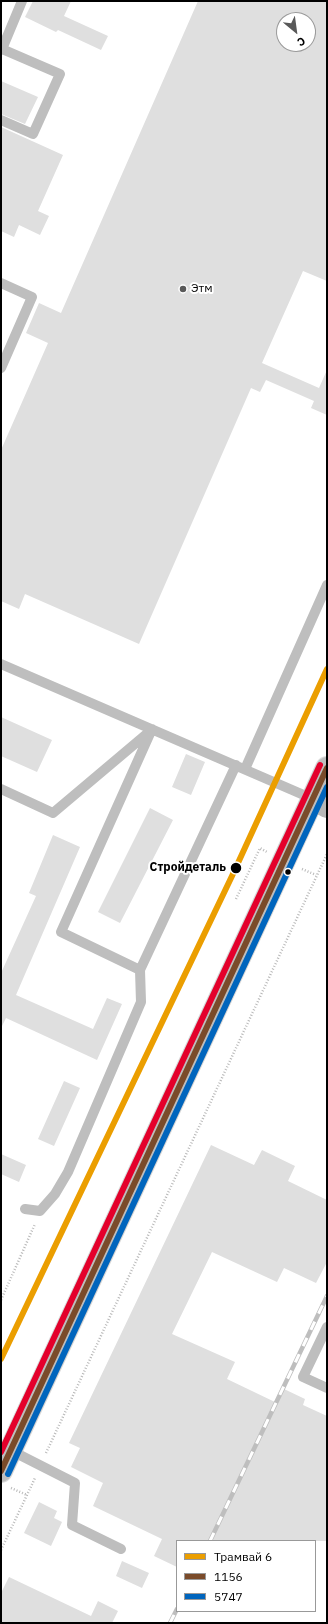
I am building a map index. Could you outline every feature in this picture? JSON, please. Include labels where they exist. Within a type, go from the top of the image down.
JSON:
[{"type":"main road","points":[[4,1478],[6,1448],[320,803],[327,768]]},
{"type":"lane","points":[[1,120],[33,134],[60,74],[1,49],[22,1]]},
{"type":"lane","points":[[1,283],[32,297],[1,368]]},
{"type":"lane","points":[[25,1209],[40,1211],[56,1194],[68,1172],[141,1002],[140,970],[240,767],[327,585]]},
{"type":"lane","points":[[1,664],[320,803]]},
{"type":"lane","points":[[1,789],[53,813],[152,729]]},
{"type":"lane","points":[[140,970],[62,932],[152,729]]},
{"type":"lane","points":[[327,1327],[303,1376],[327,1388]]},
{"type":"lane","points":[[6,1448],[75,1483],[72,1525],[121,1549]]},
{"type":"path","points":[[1,1550],[327,854]]},
{"type":"path","points":[[1,1300],[32,1232]]},
{"type":"path","points":[[4,1478],[27,1495]]},
{"type":"building","points":[[33,1],[71,1],[64,16],[108,36],[101,50],[58,30],[56,32],[25,17]]},
{"type":"building","name":"Этм","points":[[198,1],[327,1],[327,281],[303,271],[262,363],[319,388],[327,370],[327,415],[311,408],[314,401],[266,380],[260,392],[251,388],[139,644],[25,594],[19,609],[1,601],[1,450],[48,343],[26,333],[39,303],[61,313]]},
{"type":"building","points":[[1,81],[38,97],[25,124],[1,114]]},
{"type":"building","points":[[1,127],[63,155],[38,211],[49,216],[40,235],[19,225],[14,237],[1,231]]},
{"type":"building","points":[[1,717],[52,740],[37,772],[1,756]]},
{"type":"building","points":[[186,754],[205,762],[191,795],[172,787]]},
{"type":"building","points":[[150,808],[173,820],[120,923],[98,912]]},
{"type":"building","points":[[53,835],[80,847],[16,995],[93,1029],[107,998],[122,1004],[97,1060],[6,1018],[1,1028],[1,973],[36,896],[29,893]]},
{"type":"building","points":[[64,1081],[80,1088],[54,1146],[38,1139]]},
{"type":"building","points":[[211,1145],[254,1165],[262,1150],[295,1166],[288,1181],[327,1200],[327,1262],[316,1283],[284,1268],[277,1282],[212,1252],[172,1334],[235,1362],[227,1379],[277,1403],[284,1389],[305,1399],[303,1405],[327,1416],[327,1541],[176,1540],[176,1567],[154,1556],[162,1539],[93,1506],[103,1483],[71,1467],[80,1448],[69,1443]]},
{"type":"building","points":[[1,1154],[26,1165],[19,1182],[1,1174]]},
{"type":"building","points":[[39,1502],[57,1511],[54,1518],[62,1522],[51,1546],[24,1533]]},
{"type":"building","points":[[122,1561],[149,1573],[142,1588],[116,1576]]},
{"type":"building","points":[[9,1577],[91,1616],[98,1601],[118,1611],[112,1623],[1,1623],[1,1593]]},
{"type":"railway","points":[[210,1540],[327,1296]]},
{"type":"railway","points":[[170,1623],[176,1611]]},
{"type":"tram line","name":"6","points":[[1,1359],[232,876],[327,669]]},
{"type":"transit line","points":[[1,1452],[320,765]]},
{"type":"transit line","name":"1156","points":[[1,1471],[327,768]]},
{"type":"transit line","name":"5747","points":[[8,1474],[327,787]]},
{"type":"place","name":"Этм","points":[[183,289]]},
{"type":"place","name":"Стройдеталь","points":[[236,868]]}]
